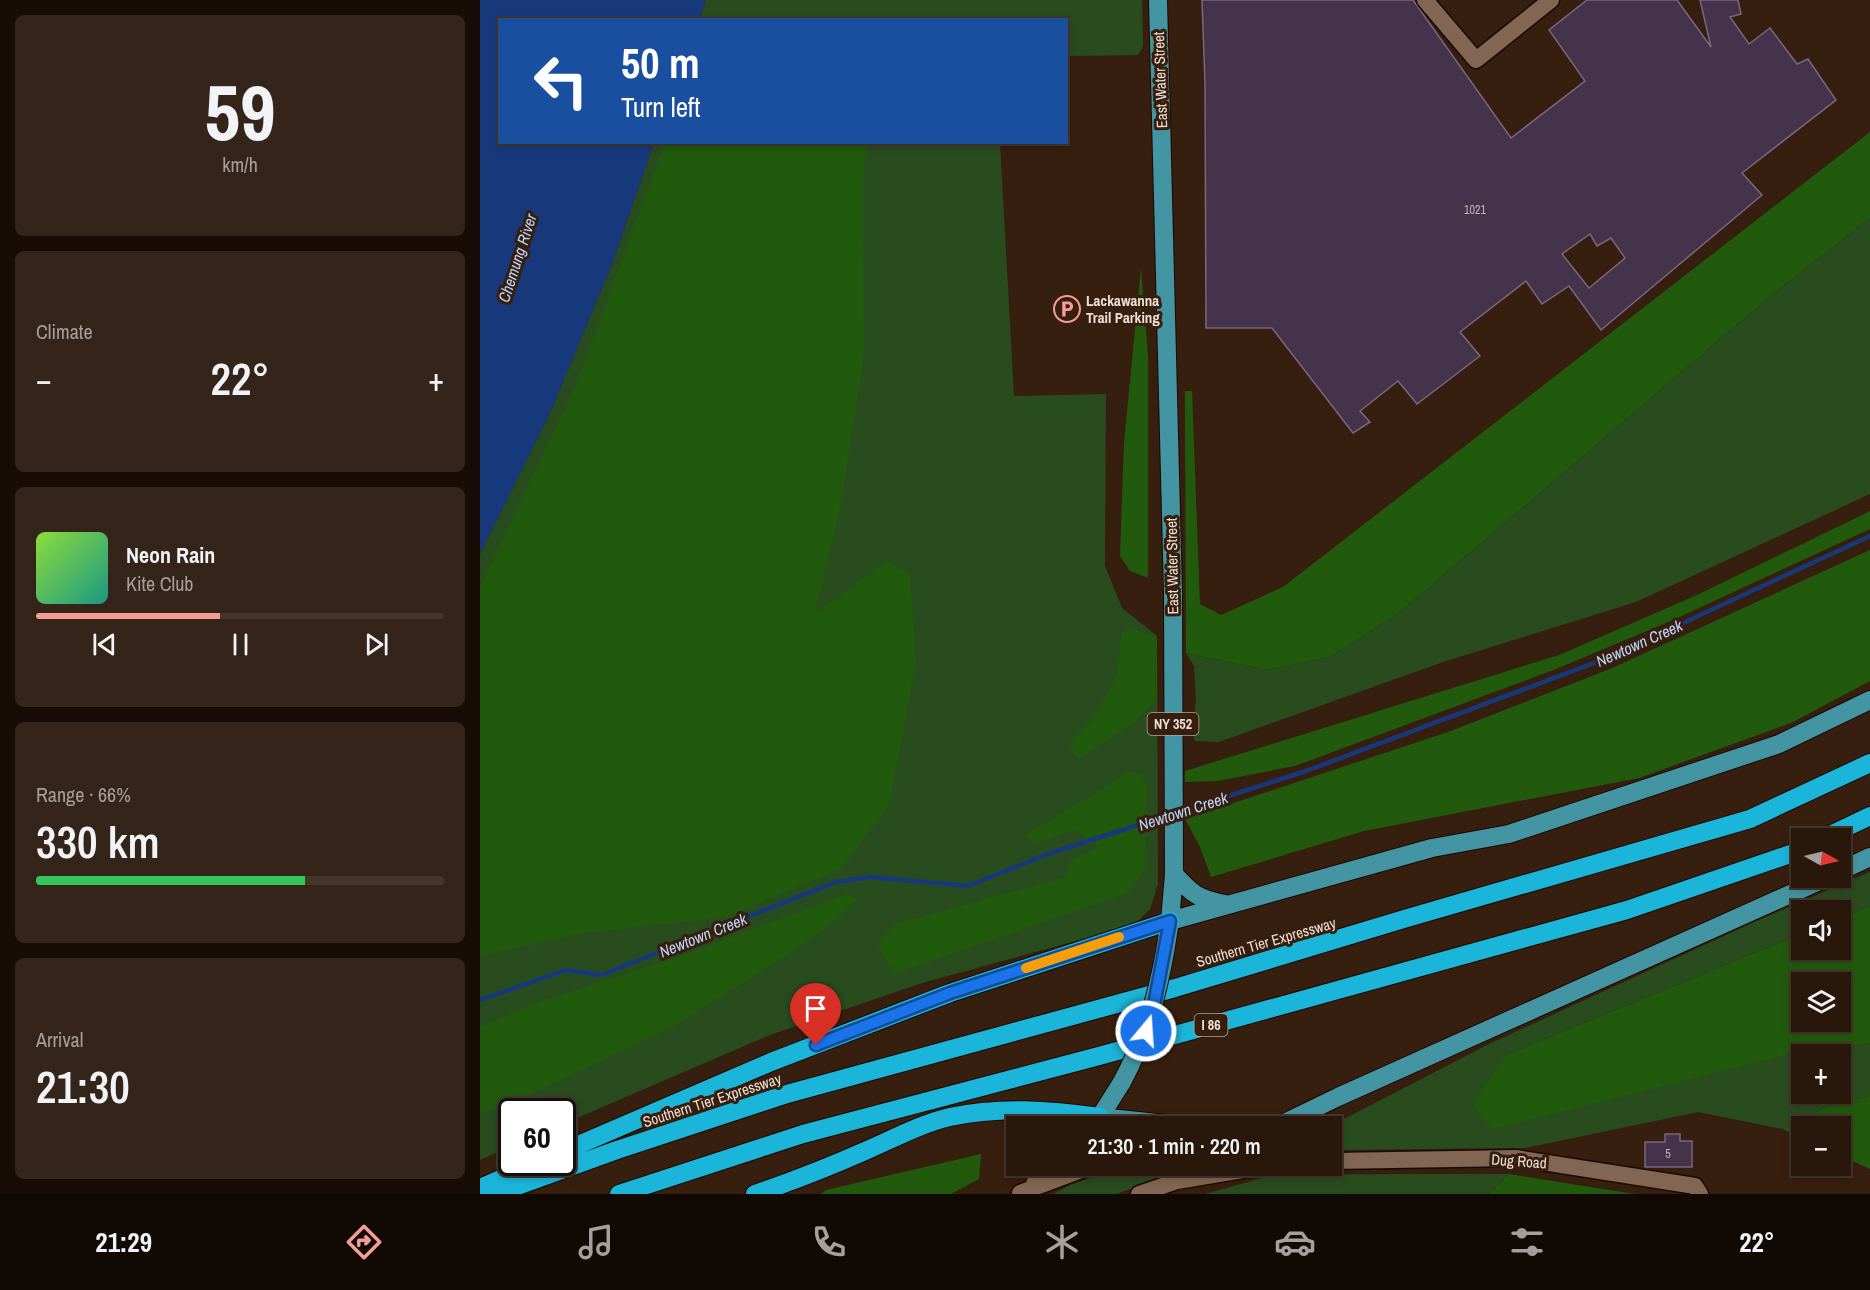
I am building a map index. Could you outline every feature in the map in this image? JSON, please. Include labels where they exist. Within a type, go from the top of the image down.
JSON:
[{"type":"highway","name":"Southern Tier Expressway","points":[[495,1194],[617,1150],[787,1094],[1175,988],[1750,819],[1870,763]]},
{"type":"highway","points":[[1845,828],[1870,816]]},
{"type":"highway","name":"I 86","points":[[619,1194],[803,1134],[1099,1056],[1627,910],[1791,854]]},
{"type":"highway","points":[[576,1146],[771,1062],[950,993],[1170,921]]},
{"type":"highway","points":[[755,1194],[814,1174],[920,1126],[948,1118],[1001,1110],[1032,1110],[1064,1116]]},
{"type":"highway","points":[[1032,1110],[1042,1116]]},
{"type":"highway","points":[[480,1188],[507,1176]]},
{"type":"main road","name":"East Water Street","points":[[1100,1116],[1137,1054],[1152,1014],[1170,921],[1174,874],[1173,593],[1158,0]]},
{"type":"main road","points":[[1170,921],[1432,848],[1509,834],[1779,744],[1870,700]]},
{"type":"main road","points":[[1851,866],[1870,858]]},
{"type":"main road","points":[[1174,874],[1190,892],[1207,900],[1228,905]]},
{"type":"main road","points":[[1299,1116],[1804,888]]},
{"type":"street","points":[[1425,0],[1476,60],[1551,0]]},
{"type":"street","name":"Dug Road","points":[[1342,1161],[1516,1158],[1695,1186],[1700,1194]]},
{"type":"street","points":[[1019,1194],[1042,1176]]},
{"type":"street","points":[[1019,1194],[1066,1176]]},
{"type":"street","points":[[1139,1194],[1177,1181],[1207,1176]]},
{"type":"green space","points":[[706,0],[1142,0],[1143,46],[1138,55],[1068,56],[1068,18],[700,18]]},
{"type":"green space","points":[[1870,132],[1870,218],[1773,294],[1399,613],[1330,657],[1266,670],[1186,653],[1185,391],[1192,391],[1200,604],[1221,615],[1283,587]]},
{"type":"green space","points":[[654,144],[1000,144],[1014,396],[1106,394],[1105,566],[1122,608],[1157,636],[1158,884],[1150,909],[1134,925],[922,983],[770,1035],[576,1118],[576,1098],[498,1098],[498,1152],[480,1160],[480,554],[550,413],[612,264]]},
{"type":"green space","points":[[665,144],[866,144],[863,175],[864,355],[841,503],[815,614],[887,560],[910,575],[916,662],[889,806],[841,869],[726,917],[583,933],[480,956],[480,587],[577,382]]},
{"type":"green space","points":[[1870,218],[1870,494],[1636,602],[1443,662],[1219,742],[1195,741],[1192,731],[1196,701],[1194,666],[1186,653],[1266,670],[1330,657],[1399,613],[1773,294]]},
{"type":"green space","points":[[1141,268],[1148,356],[1148,578],[1130,571],[1120,556],[1124,442]]},
{"type":"green space","points":[[1870,511],[1870,529],[1673,620],[1556,669],[1295,766],[1218,781],[1185,782],[1185,771],[1559,655],[1697,595]]},
{"type":"green space","points":[[1870,550],[1870,681],[1791,723],[1639,778],[1364,831],[1211,877],[1200,847],[1185,819],[1448,732],[1610,669]]},
{"type":"green space","points":[[1129,629],[1141,631],[1157,639],[1157,698],[1135,722],[1078,759],[1069,746],[1096,713],[1117,676],[1122,632]]},
{"type":"green space","points":[[1128,771],[1141,774],[1147,788],[1145,868],[1128,893],[894,974],[877,945],[895,924],[1066,877],[1070,861],[1099,846],[1075,830],[1033,844],[1026,834]]},
{"type":"green space","points":[[1870,872],[1870,906],[1851,914],[1851,900],[1805,900],[1833,888],[1851,888],[1851,880]]},
{"type":"green space","points":[[848,893],[858,900],[800,947],[674,1026],[523,1098],[498,1098],[498,1107],[480,1114],[480,1027],[532,1004],[675,958]]},
{"type":"green space","points":[[1791,906],[1791,938],[1506,1055],[1791,1054],[1791,1104],[1831,1104],[1808,1116],[1791,1116],[1791,1125],[1783,1129],[1698,1112],[1525,1148],[1342,1150],[1342,1119],[1489,1044]]},
{"type":"green space","points":[[1870,906],[1870,1043],[1851,1046],[1791,1044],[1791,1054],[1492,1129],[1472,1104],[1506,1055],[1791,938],[1791,960],[1851,960],[1851,914]]},
{"type":"green space","points":[[1870,1043],[1870,1097],[1851,1099],[1851,1046]]},
{"type":"green space","points":[[1870,1097],[1870,1169],[1851,1160],[1851,1116],[1808,1116],[1831,1104],[1851,1104],[1851,1099]]},
{"type":"green space","points":[[1791,1125],[1791,1133],[1783,1129]]},
{"type":"green space","points":[[981,1154],[979,1179],[951,1194],[821,1194],[826,1190]]},
{"type":"green space","points":[[1509,1174],[1488,1194],[1205,1194],[1269,1176]]},
{"type":"green space","points":[[1509,1174],[1635,1194],[1488,1194]]},
{"type":"green space","points":[[1097,1176],[1167,1176],[1116,1194],[1053,1194],[1072,1184]]},
{"type":"water","name":"Chemung River","points":[[480,0],[706,0],[699,18],[498,18],[498,144],[654,144],[612,264],[550,413],[480,554]]},
{"type":"building","points":[[1202,0],[1413,0],[1511,138],[1585,81],[1549,30],[1587,0],[1677,0],[1711,47],[1700,0],[1738,0],[1741,14],[1730,17],[1749,44],[1770,28],[1797,64],[1808,59],[1836,100],[1742,173],[1762,195],[1601,330],[1569,286],[1542,304],[1526,281],[1460,332],[1480,356],[1417,404],[1398,381],[1360,411],[1370,422],[1353,433],[1272,328],[1206,328],[1205,84]],"holes":[[[1590,234],[1597,246],[1611,238],[1625,258],[1589,288],[1562,254]]]},
{"type":"building","points":[[1665,1134],[1680,1134],[1680,1141],[1692,1141],[1692,1167],[1645,1167],[1645,1142],[1665,1142]]},
{"type":"waterway","name":"Newtown Creek","points":[[1179,812],[1306,771],[1610,657],[1870,536]]},
{"type":"waterway","name":"Newtown Creek","points":[[480,1000],[566,970],[601,975],[836,882],[870,877],[968,886],[1045,855],[1169,815]]},
{"type":"slow traffic","points":[[1026,968],[1119,937]]},
{"type":"place","name":"Lackawanna Trail Parking","points":[[1067,309]]},
{"type":"route","points":[[816,1045],[950,993],[1170,921],[1160,979],[1146,1031]]}]
